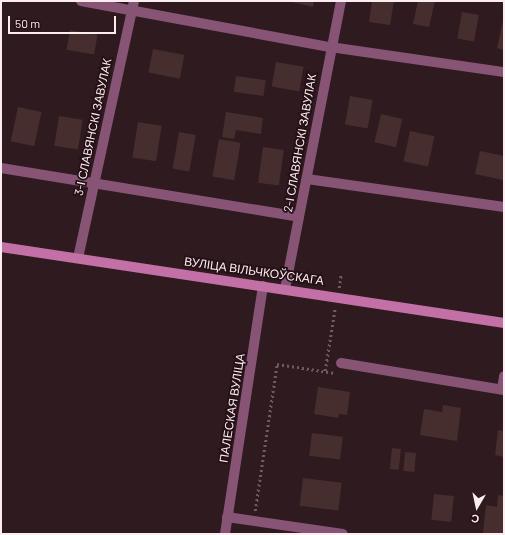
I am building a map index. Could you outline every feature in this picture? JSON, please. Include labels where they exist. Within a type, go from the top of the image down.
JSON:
[{"type":"main road","name":"ВУЛІЦА ВІЛЬЧКОЎСКАГА","points":[[1,247],[504,322]]},
{"type":"street","points":[[81,1],[133,6],[330,47],[504,72]]},
{"type":"street","name":"2-І СЛАВЯНСКІ ЗАВУЛАК","points":[[285,289],[307,178],[330,47],[341,1]]},
{"type":"street","name":"3-І СЛАВЯНСКІ ЗАВУЛАК","points":[[78,258],[93,183],[133,6]]},
{"type":"street","points":[[1,168],[299,217]]},
{"type":"street","points":[[307,178],[504,207]]},
{"type":"street","name":"ПАЛЕСКАЯ ВУЛІЦА","points":[[225,534],[263,286]]},
{"type":"street","points":[[341,363],[503,389],[504,376]]},
{"type":"street","points":[[227,517],[343,534]]},
{"type":"path","points":[[325,372],[341,274]]},
{"type":"path","points":[[254,521],[277,364],[340,374]]},
{"type":"building","points":[[288,1],[314,1],[313,7]]},
{"type":"building","points":[[372,1],[394,1],[390,25],[369,22]]},
{"type":"building","points":[[418,1],[435,1],[429,27],[413,24]]},
{"type":"building","points":[[462,12],[479,15],[474,42],[457,39]]},
{"type":"building","points":[[504,16],[504,50],[497,48]]},
{"type":"building","points":[[70,30],[98,35],[94,55],[67,50]]},
{"type":"building","points":[[153,49],[184,55],[180,79],[148,73]]},
{"type":"building","points":[[276,62],[304,67],[299,91],[272,87]]},
{"type":"building","points":[[236,76],[266,80],[263,96],[234,92]]},
{"type":"building","points":[[350,96],[373,100],[368,129],[345,125]]},
{"type":"building","points":[[18,107],[41,112],[34,146],[11,141]]},
{"type":"building","points":[[226,112],[263,118],[261,134],[236,130],[234,139],[222,137]]},
{"type":"building","points":[[381,114],[402,119],[396,147],[374,142]]},
{"type":"building","points":[[59,116],[83,120],[78,149],[54,146]]},
{"type":"building","points":[[138,122],[162,126],[156,161],[132,158]]},
{"type":"building","points":[[410,131],[434,136],[428,167],[404,161]]},
{"type":"building","points":[[179,132],[196,135],[189,171],[173,168]]},
{"type":"building","points":[[219,139],[241,143],[234,180],[212,176]]},
{"type":"building","points":[[263,147],[284,150],[279,186],[258,183]]},
{"type":"building","points":[[480,151],[504,156],[503,180],[475,174]]},
{"type":"building","points":[[318,387],[350,392],[347,415],[339,414],[338,418],[314,414]]},
{"type":"building","points":[[443,405],[461,408],[457,441],[420,435],[424,409],[442,412]]},
{"type":"building","points":[[498,430],[504,431],[504,457],[495,455]]},
{"type":"building","points":[[312,433],[343,437],[340,460],[309,456]]},
{"type":"building","points":[[392,448],[401,449],[399,470],[390,469]]},
{"type":"building","points":[[405,452],[416,453],[414,472],[403,471]]},
{"type":"building","points":[[303,478],[342,483],[338,511],[300,506]]},
{"type":"building","points":[[434,494],[454,496],[451,522],[431,520]]},
{"type":"building","points":[[498,495],[504,496],[504,534],[483,533],[486,505],[497,507]]}]
